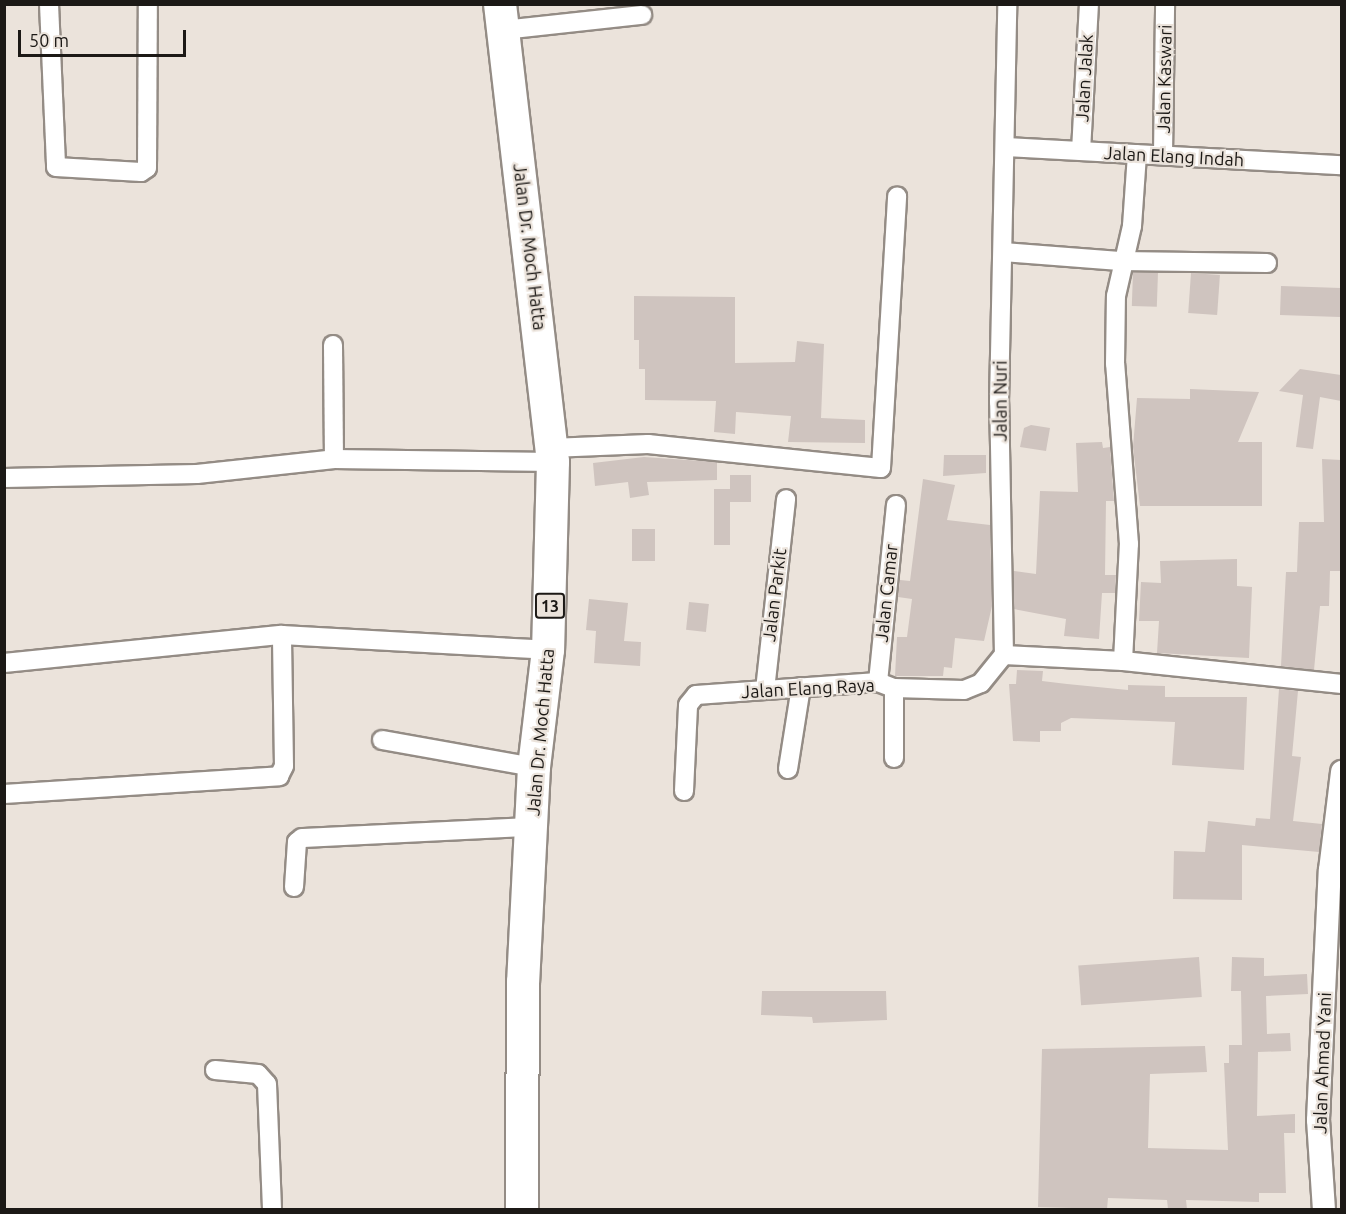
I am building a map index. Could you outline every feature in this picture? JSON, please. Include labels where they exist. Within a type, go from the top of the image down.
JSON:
[{"type":"highway","name":"Jalan Dr. Moch Hatta","points":[[501,17],[552,455],[548,650],[534,767],[531,827],[522,1209]]},
{"type":"street","points":[[49,4],[56,167],[141,172],[147,168],[148,4]]},
{"type":"street","name":"Jalan Nuri","points":[[1004,655],[999,402],[1006,147],[1007,4]]},
{"type":"street","name":"Jalan Jalak","points":[[1081,151],[1089,4]]},
{"type":"street","name":"Jalan Kaswari","points":[[1163,154],[1165,4]]},
{"type":"street","points":[[501,17],[642,15]]},
{"type":"street","name":"Jalan Elang Indah","points":[[1006,147],[1341,165]]},
{"type":"street","points":[[1123,661],[1129,544],[1115,364],[1120,261],[1132,226],[1137,154]]},
{"type":"street","points":[[4,478],[197,474],[334,459],[552,455],[648,444],[881,468],[897,196]]},
{"type":"street","points":[[1003,252],[1120,261],[1267,263]]},
{"type":"street","points":[[333,345],[334,459]]},
{"type":"street","name":"Jalan Parkit","points":[[765,690],[786,499]]},
{"type":"street","name":"Jalan Camar","points":[[894,758],[886,685],[896,505]]},
{"type":"street","points":[[4,663],[282,635],[548,650]]},
{"type":"street","points":[[4,794],[279,776],[284,766],[282,635]]},
{"type":"street","points":[[1004,655],[1123,661],[1341,684]]},
{"type":"street","name":"Jalan Elang Raya","points":[[684,791],[692,698],[801,687],[886,685],[974,687],[1004,655]]},
{"type":"street","points":[[788,769],[801,687]]},
{"type":"street","points":[[382,740],[534,767]]},
{"type":"street","name":"Jalan Ahmad Yani","points":[[1324,1209],[1318,1120],[1341,772]]},
{"type":"street","points":[[294,887],[297,842],[302,838],[531,827]]},
{"type":"street","points":[[215,1070],[258,1074],[267,1084],[272,1209]]},
{"type":"building","points":[[1133,272],[1158,273],[1157,307],[1132,306]]},
{"type":"building","points":[[1191,273],[1220,275],[1217,315],[1188,313]]},
{"type":"building","points":[[1281,286],[1341,288],[1340,317],[1280,315]]},
{"type":"building","points":[[634,296],[735,297],[735,363],[795,362],[797,341],[824,344],[821,418],[865,420],[865,443],[788,442],[791,416],[736,412],[735,434],[714,432],[716,401],[645,400],[645,369],[639,369],[639,340],[634,340]]},
{"type":"building","points":[[1300,369],[1341,375],[1341,401],[1320,397],[1313,449],[1296,447],[1303,395],[1279,391]]},
{"type":"building","points":[[1190,389],[1259,392],[1238,442],[1262,442],[1262,506],[1140,506],[1133,447],[1137,398],[1190,399]]},
{"type":"building","points":[[1031,425],[1050,428],[1046,451],[1020,447],[1024,428]]},
{"type":"building","points":[[1102,442],[1103,448],[1110,447],[1114,501],[1106,501],[1105,575],[1116,575],[1115,593],[1102,593],[1099,639],[1064,636],[1066,619],[1014,609],[1014,571],[1036,574],[1040,491],[1078,492],[1076,443]]},
{"type":"building","points":[[944,455],[986,455],[986,473],[943,476]]},
{"type":"building","points":[[644,457],[717,462],[717,480],[647,482],[649,495],[630,498],[628,482],[595,486],[593,463]]},
{"type":"building","points":[[1322,459],[1341,460],[1341,571],[1330,571],[1329,606],[1320,606],[1314,670],[1281,666],[1286,572],[1297,572],[1299,522],[1324,522]]},
{"type":"building","points":[[730,475],[751,475],[751,502],[730,502]]},
{"type":"building","points":[[923,479],[955,485],[947,520],[990,525],[992,606],[984,641],[955,638],[952,668],[944,667],[943,676],[895,676],[897,637],[907,637],[912,599],[898,597],[900,580],[910,581]]},
{"type":"building","points":[[714,489],[730,489],[730,545],[714,545]]},
{"type":"building","points":[[632,529],[655,529],[655,561],[632,561]]},
{"type":"building","points":[[1237,559],[1237,586],[1252,587],[1249,658],[1157,653],[1159,621],[1139,621],[1141,582],[1161,583],[1160,561]]},
{"type":"building","points":[[589,599],[628,603],[624,641],[641,642],[640,666],[594,663],[596,631],[586,630]]},
{"type":"building","points":[[689,602],[709,604],[706,632],[686,630]]},
{"type":"building","points":[[1017,670],[1043,671],[1042,681],[1067,684],[1128,690],[1128,685],[1165,686],[1165,697],[1247,697],[1244,770],[1172,765],[1175,722],[1071,718],[1061,723],[1061,731],[1040,731],[1040,742],[1013,741],[1009,684],[1016,684]]},
{"type":"building","points":[[1279,689],[1298,691],[1292,756],[1301,757],[1293,821],[1322,824],[1319,852],[1242,845],[1242,900],[1173,899],[1174,851],[1205,852],[1208,821],[1255,826],[1256,818],[1270,819]]},
{"type":"building","points":[[1199,957],[1202,997],[1081,1005],[1078,965]]},
{"type":"building","points":[[1232,957],[1264,958],[1264,976],[1307,974],[1308,994],[1266,996],[1267,1034],[1290,1033],[1291,1051],[1258,1052],[1257,1116],[1295,1114],[1295,1133],[1284,1133],[1286,1193],[1259,1193],[1259,1202],[1186,1200],[1187,1209],[1168,1209],[1167,1200],[1108,1198],[1107,1209],[1038,1207],[1042,1049],[1205,1046],[1207,1072],[1150,1074],[1148,1148],[1228,1150],[1224,1063],[1229,1063],[1229,1045],[1242,1045],[1241,991],[1231,991]]},
{"type":"building","points":[[762,991],[886,991],[887,1020],[813,1023],[812,1017],[761,1015]]}]
